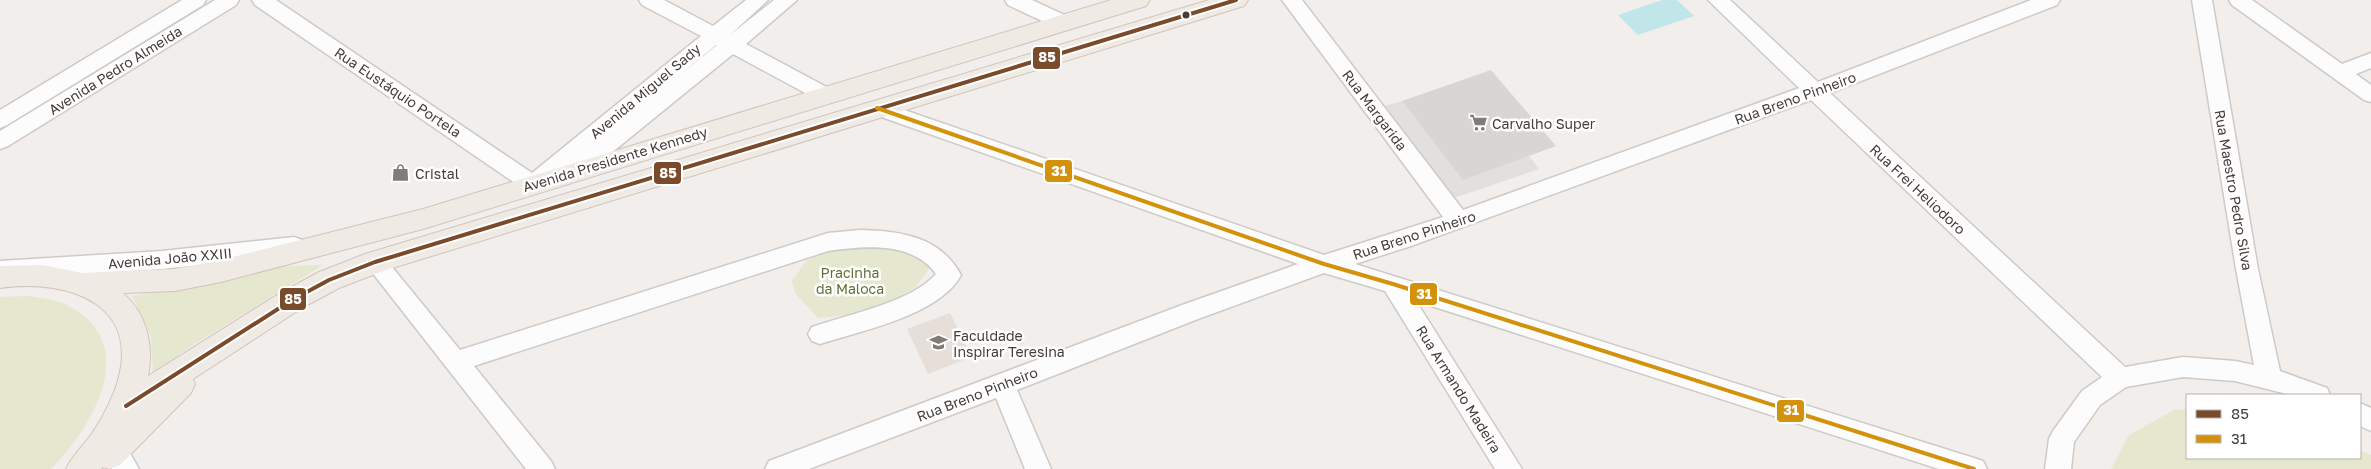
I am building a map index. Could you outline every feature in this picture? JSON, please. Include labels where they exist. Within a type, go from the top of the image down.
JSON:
[{"type":"main road","name":"Avenida Presidente Kennedy","points":[[86,284],[175,280],[221,271],[458,209],[533,184],[1138,0]]},
{"type":"main road","name":"Avenida Presidente Kennedy","points":[[126,406],[220,344],[328,280],[375,262],[1236,0]]},
{"type":"main road","points":[[0,277],[50,276],[86,284],[116,302],[127,314],[134,329],[138,346],[137,364],[134,384],[126,406],[111,433],[82,469]]},
{"type":"main road","points":[[113,462],[220,344]]},
{"type":"street","name":"Avenida Pedro Almeida","points":[[0,120],[196,0]]},
{"type":"street","name":"Avenida Pedro Almeida","points":[[0,141],[230,0]]},
{"type":"street","name":"Rua Eustáquio Portela","points":[[262,0],[533,184]]},
{"type":"street","points":[[650,0],[714,33],[827,96]]},
{"type":"street","name":"Avenida Miguel Sady","points":[[533,184],[714,33],[758,0]]},
{"type":"street","name":"Avenida Miguel Sady","points":[[570,174],[787,0]]},
{"type":"street","points":[[1014,0],[1064,23]]},
{"type":"street","name":"Rua Margarida","points":[[1292,0],[1458,220]]},
{"type":"street","name":"Rua Frei Heliodoro","points":[[1718,0],[2120,378]]},
{"type":"street","name":"Rua Breno Pinheiro","points":[[778,469],[1190,312],[1324,264],[1458,220],[1814,91],[2050,0]]},
{"type":"street","name":"Rua Maestro Pedro Silva","points":[[2202,0],[2247,269],[2269,379]]},
{"type":"street","points":[[2239,0],[2371,95]]},
{"type":"street","points":[[2340,72],[2371,60]]},
{"type":"street","points":[[877,108],[1324,264],[1393,284],[1974,469]]},
{"type":"street","points":[[455,362],[828,242],[846,239],[890,241],[921,250],[943,263],[949,275],[945,282],[927,295],[904,305],[820,334]]},
{"type":"street","name":"Avenida João XXIII","points":[[0,270],[162,260],[339,241]]},
{"type":"street","points":[[375,262],[542,469]]},
{"type":"street","name":"Rua Armando Madeira","points":[[1393,284],[1509,469]]},
{"type":"street","points":[[2058,469],[2062,439],[2091,398],[2120,378],[2183,367],[2235,371],[2290,384],[2315,394]]},
{"type":"street","points":[[1002,385],[1038,469]]},
{"type":"shaded area","points":[[1402,101],[1463,179],[1529,156],[1539,169],[1454,198],[1385,106]]},
{"type":"shaded area","name":"Faculdade Inspirar Teresina","points":[[950,313],[971,357],[928,374],[907,329]]},
{"type":"green space","name":"Pracinha da Maloca","points":[[871,243],[917,254],[930,267],[916,287],[888,303],[857,314],[818,318],[795,293],[792,281],[806,261],[836,247]]},
{"type":"green space","points":[[323,265],[190,347],[153,374],[151,336],[132,296],[281,266]]},
{"type":"green space","points":[[28,296],[61,302],[89,320],[102,339],[106,361],[103,384],[95,408],[82,430],[51,469],[0,469],[0,297]]},
{"type":"green space","points":[[2186,409],[2186,459],[2361,459],[2361,450],[2371,455],[2371,469],[2111,469],[2129,435],[2174,410]]},
{"type":"water","points":[[1662,0],[1677,0],[1694,16],[1638,35],[1618,15]]},
{"type":"building","name":"Carvalho Super","points":[[1491,70],[1556,146],[1463,180],[1402,101]]},
{"type":"transit line","name":"85","points":[[126,406],[292,300],[329,280],[375,262],[1236,0]]},
{"type":"transit line","name":"31","points":[[877,108],[1324,264],[1393,284],[1974,469]]},
{"type":"place","name":"Carvalho Super","points":[[1478,123]]},
{"type":"place","name":"Cristal","points":[[401,173]]},
{"type":"place","name":"Faculdade Inspirar Teresina","points":[[939,343]]}]
